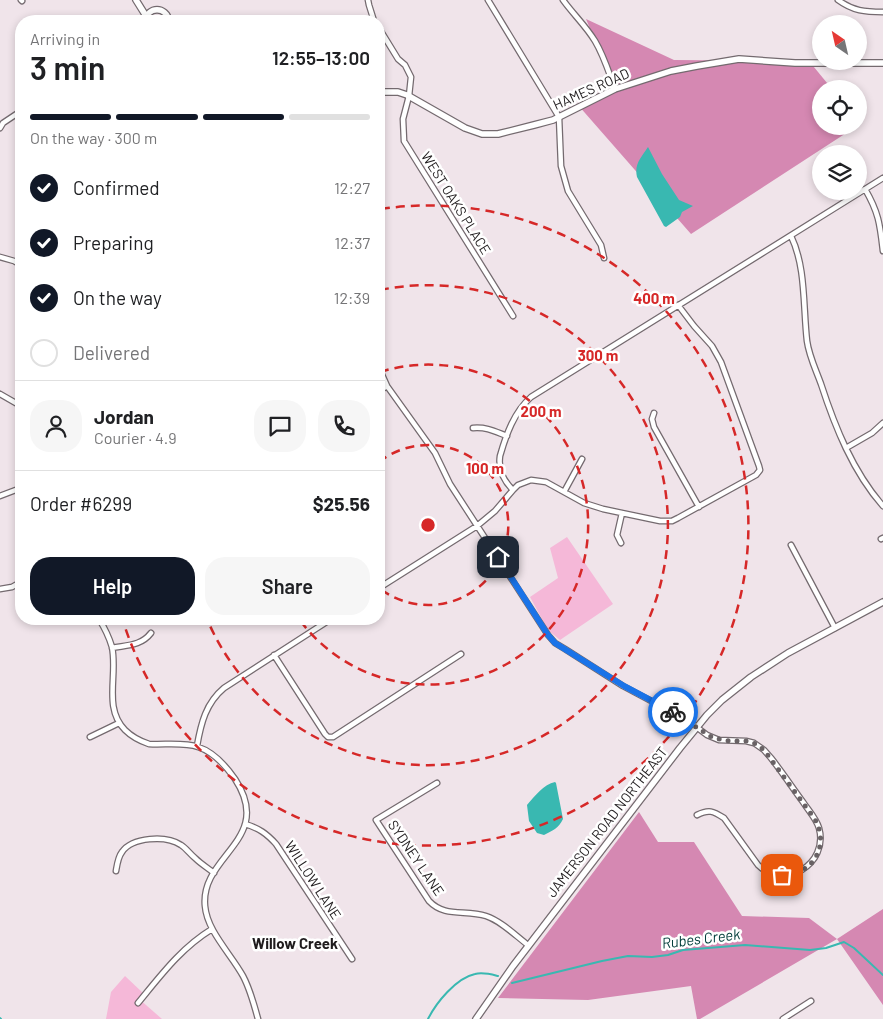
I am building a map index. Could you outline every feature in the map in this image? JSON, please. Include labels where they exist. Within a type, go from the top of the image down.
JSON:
[{"type":"street","points":[[137,0],[148,8],[162,10],[167,15]]},
{"type":"street","points":[[137,0],[143,15]]},
{"type":"street","points":[[368,0],[372,15]]},
{"type":"street","points":[[488,0],[559,117],[561,166],[568,191],[601,245],[604,258]]},
{"type":"street","points":[[562,0],[584,25],[595,42],[615,89]]},
{"type":"street","points":[[838,0],[858,10],[883,12]]},
{"type":"street","points":[[148,15],[153,10]]},
{"type":"street","points":[[385,38],[398,59],[405,65],[411,77],[410,96]]},
{"type":"street","name":"HAMES ROAD","points":[[385,92],[398,92],[410,96],[465,128],[482,134],[498,134],[559,117],[615,89],[671,71],[739,59],[795,63],[883,63]]},
{"type":"street","name":"WEST OAKS PLACE","points":[[410,96],[403,119],[404,141],[513,316]]},
{"type":"street","points":[[0,128],[15,115]]},
{"type":"street","points":[[867,188],[883,178]]},
{"type":"street","points":[[867,192],[879,216],[883,251]]},
{"type":"street","points":[[513,490],[502,476],[499,463],[502,448],[516,416],[520,408],[531,397],[848,200]]},
{"type":"street","points":[[791,236],[797,250],[800,266],[811,356],[833,421],[872,494],[883,506]]},
{"type":"street","points":[[0,257],[15,262]]},
{"type":"street","points":[[385,584],[477,526],[495,511],[518,485],[525,482],[536,480],[546,482],[593,507],[666,521],[678,518],[756,475],[760,470],[759,466],[721,362],[712,346],[678,305]]},
{"type":"street","points":[[385,382],[435,453],[450,484],[555,643],[713,738],[746,741],[754,743],[764,750],[817,822],[820,836],[818,851],[811,863],[803,870],[788,875],[775,874],[758,865],[724,818],[709,810],[697,815]]},
{"type":"street","points":[[0,394],[15,403]]},
{"type":"street","points":[[654,413],[652,420],[654,427],[699,506]]},
{"type":"street","points":[[846,448],[872,433],[883,423]]},
{"type":"street","points":[[473,428],[483,427],[507,436]]},
{"type":"street","points":[[564,492],[582,459]]},
{"type":"street","points":[[0,496],[15,490]]},
{"type":"street","points":[[621,544],[617,535],[622,513]]},
{"type":"street","points":[[791,545],[835,628]]},
{"type":"street","points":[[0,590],[15,585]]},
{"type":"street","name":"JAMERSON ROAD NORTHEAST","points":[[476,1019],[528,945],[696,728],[722,700],[752,676],[788,653],[883,602]]},
{"type":"street","points":[[102,625],[112,648],[113,704],[119,723],[131,735],[142,742],[197,746],[218,759],[239,785],[245,802],[245,824],[238,840],[214,873],[207,886],[204,899],[206,914],[212,929],[244,977],[252,996],[258,1019]]},
{"type":"street","points":[[197,746],[204,717],[213,698],[224,688],[322,625]]},
{"type":"street","points":[[112,648],[141,642],[147,639],[151,633]]},
{"type":"street","points":[[274,656],[324,734],[332,737],[461,654]]},
{"type":"street","points":[[90,737],[119,723]]},
{"type":"street","name":"SYDNEY LANE","points":[[437,782],[376,820],[429,901],[435,907],[450,912],[486,916],[499,923],[528,945]]},
{"type":"street","name":"WILLOW LANE","points":[[245,824],[261,830],[276,844],[352,959]]},
{"type":"street","points":[[116,871],[119,857],[127,847],[141,840],[154,839],[174,841],[180,844],[214,873]]},
{"type":"street","points":[[138,1003],[180,954],[212,929]]},
{"type":"street","points":[[783,1019],[811,1001]]},
{"type":"street","points":[[792,1013],[796,1019]]},
{"type":"shaded area","points":[[586,19],[674,60],[809,61],[812,65],[812,70],[816,70],[825,80],[812,80],[812,135],[843,135],[828,145],[812,145],[812,155],[691,234],[578,105],[615,88]]},
{"type":"shaded area","points":[[567,537],[613,604],[560,640],[548,630],[530,597],[558,578],[550,548]]},
{"type":"shaded area","points":[[639,812],[658,842],[694,842],[742,916],[809,918],[837,939],[700,1019],[697,1019],[691,986],[588,1000],[498,998]]},
{"type":"shaded area","points":[[883,909],[883,1005],[837,939]]},
{"type":"shaded area","points":[[125,976],[143,993],[138,998],[162,1019],[106,1019],[111,992]]},
{"type":"water","points":[[648,147],[662,174],[679,200],[693,206],[682,212],[680,217],[666,227],[637,177],[637,165]]},
{"type":"water","points":[[555,782],[563,819],[557,827],[544,835],[537,833],[529,821],[527,805],[543,788]]},
{"type":"waterway","name":"Rubes Creek","points":[[512,983],[628,956],[652,957],[668,955],[683,950],[745,945],[810,950],[826,948],[844,942],[854,948],[883,975]]},
{"type":"waterway","name":"Rubes Creek","points":[[428,1019],[441,999],[461,980],[478,973],[498,976]]},
{"type":"way so far","points":[[673,712],[713,738],[746,741],[754,743],[764,750],[817,822],[820,842],[817,855],[803,870],[793,874],[782,875]]},
{"type":"district","name":"Willow Creek","points":[[295,944]]},
{"type":"route","points":[[498,557],[555,643],[624,686],[673,712]]}]
